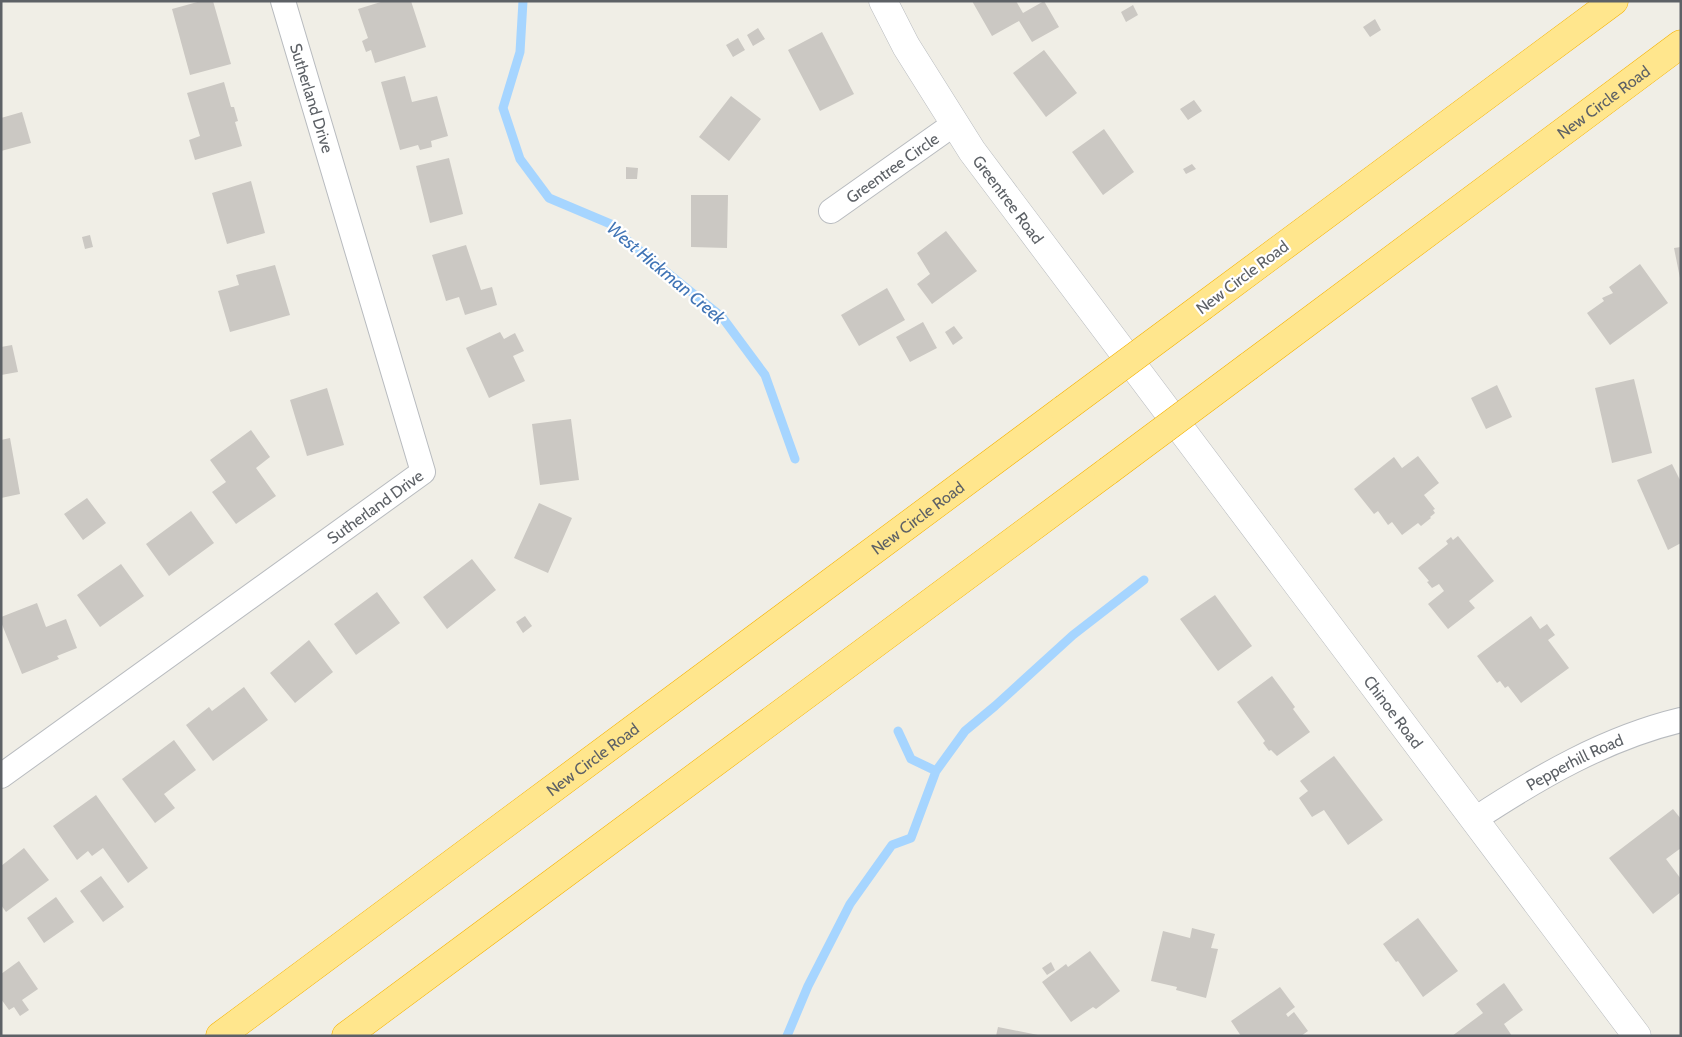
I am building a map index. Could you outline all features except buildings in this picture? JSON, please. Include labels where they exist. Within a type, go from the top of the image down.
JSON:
[{"type":"highway","name":"New Circle Road","points":[[220,1036],[1614,1]]},
{"type":"highway","name":"New Circle Road","points":[[346,1036],[1681,44]]},
{"type":"street","name":"Sutherland Drive","points":[[1,776],[423,472],[283,1]]},
{"type":"street","name":"Greentree Road","points":[[883,1],[906,46],[954,124],[1150,388]]},
{"type":"street","name":"Greentree Circle","points":[[831,211],[954,124]]},
{"type":"street","name":"Chinoe Road","points":[[1150,388],[1476,819],[1637,1036]]},
{"type":"street","name":"Pepperhill Road","points":[[1476,819],[1565,764],[1614,742],[1681,720]]},
{"type":"waterway","name":"West Hickman Creek","points":[[523,1],[520,52],[503,108],[520,159],[549,198],[613,225],[617,232],[722,317],[765,375],[795,459]]},
{"type":"waterway","points":[[936,771],[965,731],[1073,635],[1144,580]]},
{"type":"waterway","name":"West Hickman Creek","points":[[787,1036],[808,986],[850,904],[892,845],[911,838],[936,771],[911,759],[898,731]]}]
